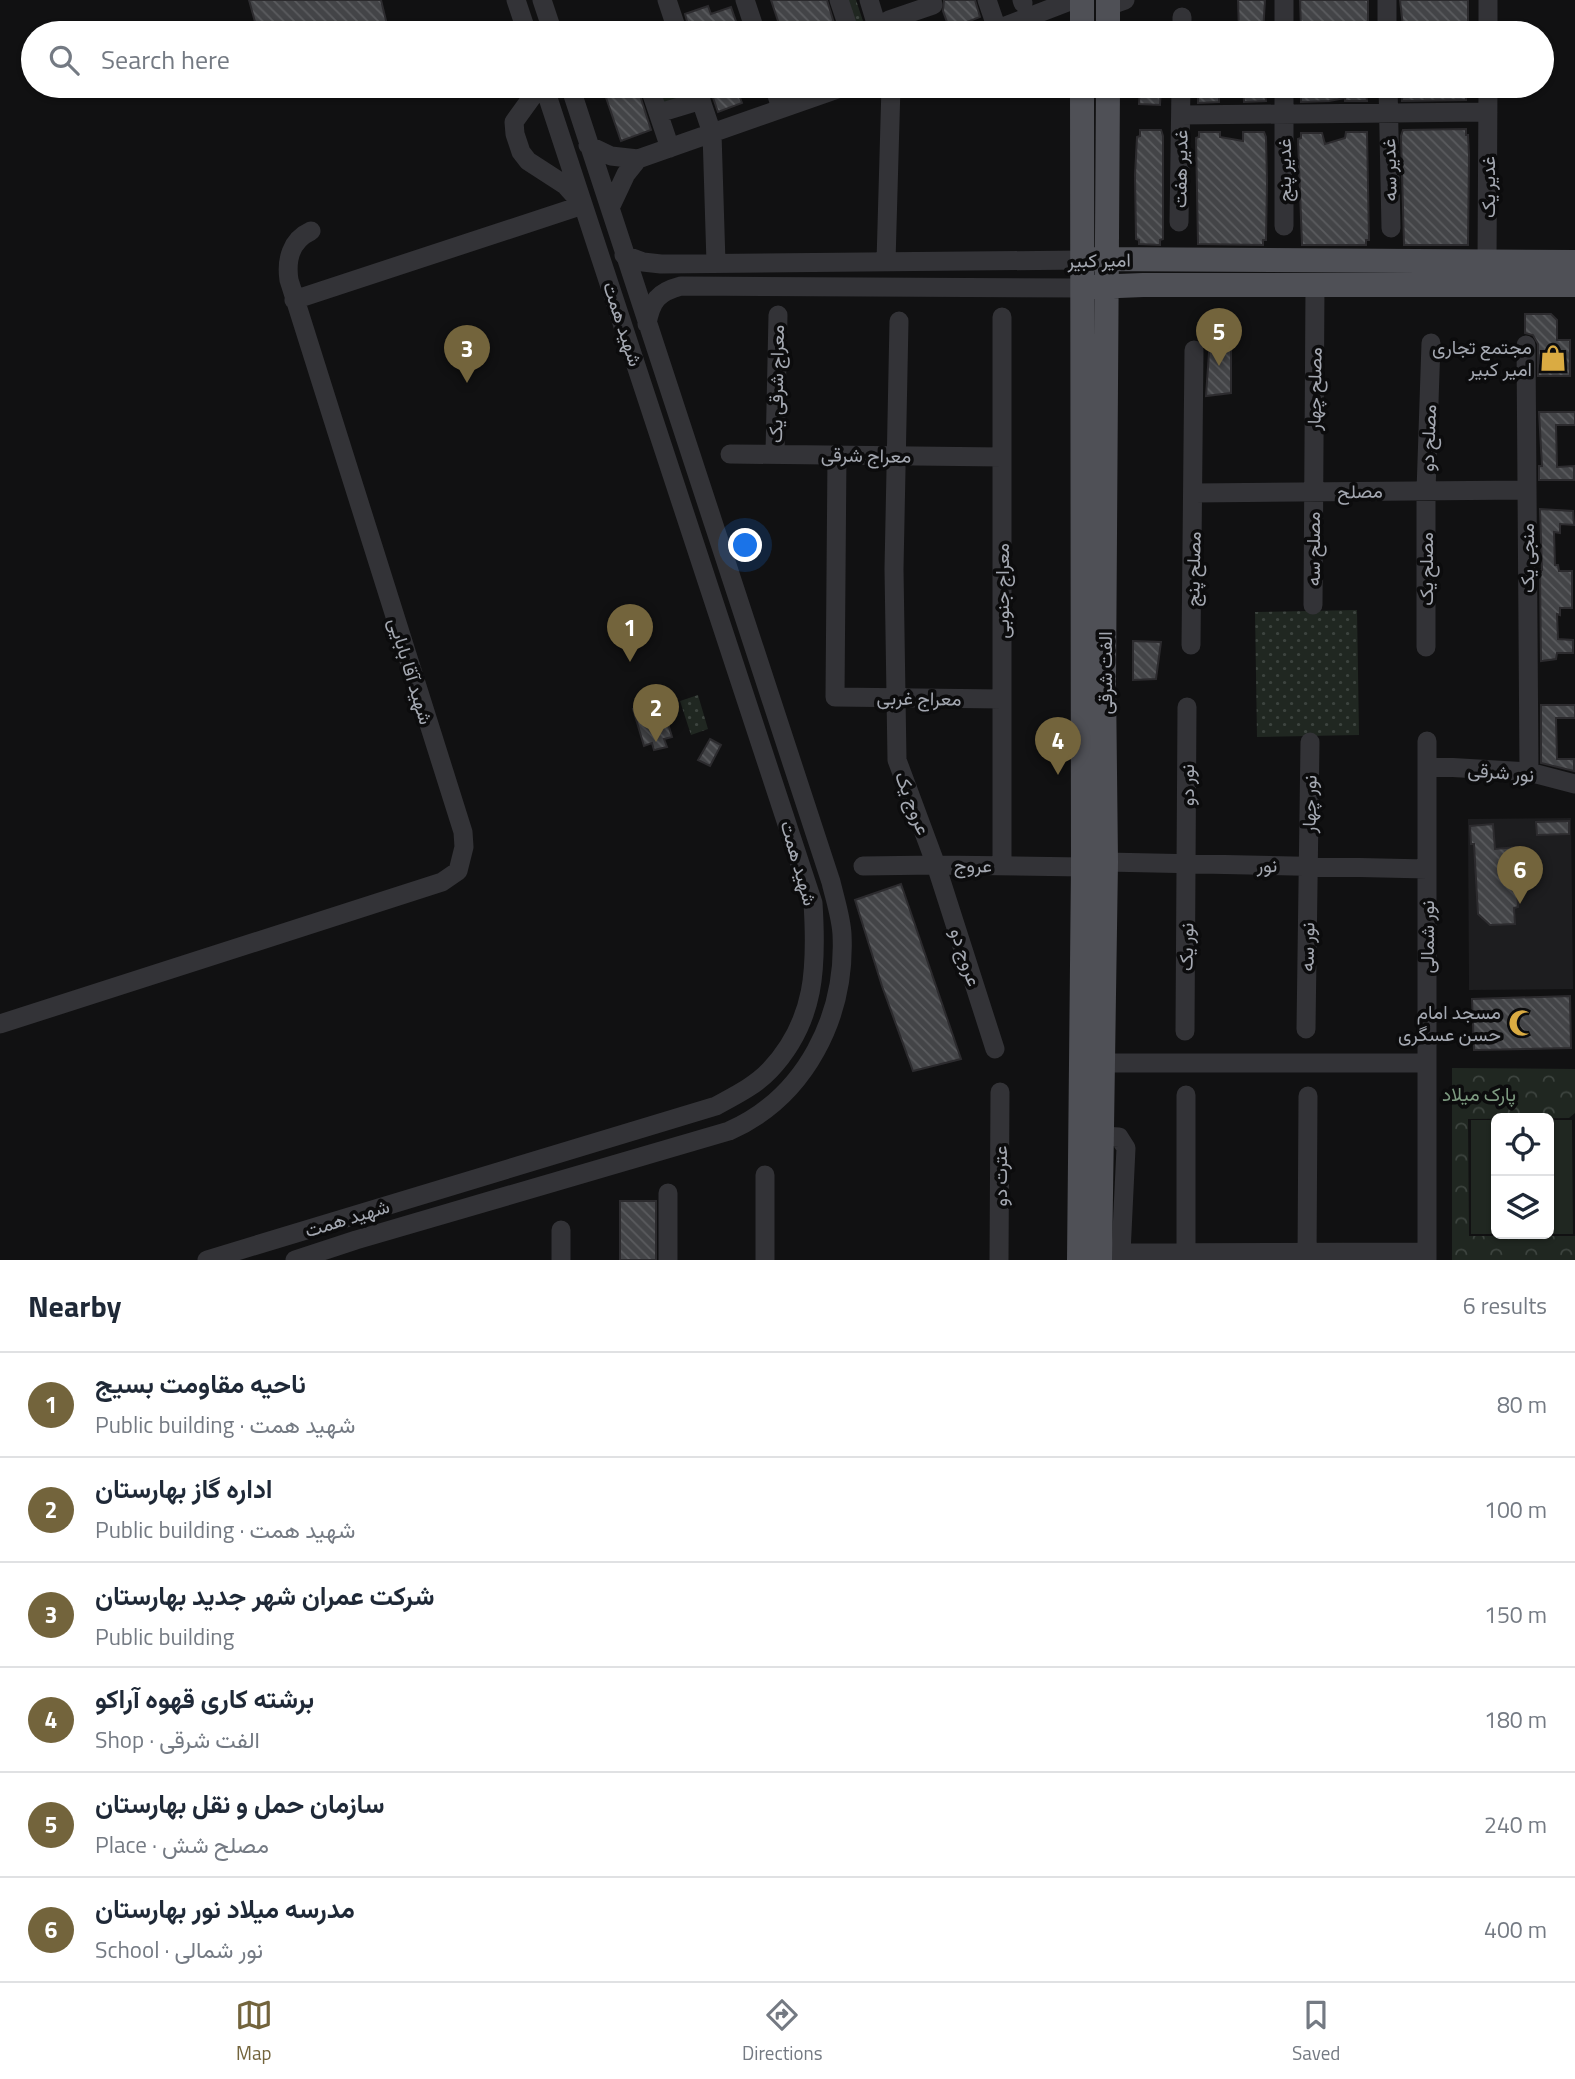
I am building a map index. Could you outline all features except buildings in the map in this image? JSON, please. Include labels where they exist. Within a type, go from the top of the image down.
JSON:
[{"type":"main road","points":[[1082,0],[1082,21]]},
{"type":"main road","points":[[1110,21],[1113,2]]},
{"type":"main road","name":"الفت شرقی","points":[[1082,98],[1082,260],[1100,1256]]},
{"type":"main road","name":"الفت شرقی","points":[[1100,1256],[1105,1063],[1095,865],[1104,683],[1108,98]]},
{"type":"main road","name":"امیر کبیر","points":[[1082,260],[1575,262]]},
{"type":"main road","name":"امیر کبیر","points":[[1083,288],[1575,285]]},
{"type":"street","points":[[516,0],[523,21]]},
{"type":"street","points":[[542,0],[549,21]]},
{"type":"street","points":[[667,0],[668,21]]},
{"type":"street","points":[[745,0],[752,21]]},
{"type":"street","points":[[839,0],[846,21]]},
{"type":"street","points":[[869,0],[881,21]]},
{"type":"street","points":[[897,21],[933,5],[932,0]]},
{"type":"street","points":[[987,0],[990,21]]},
{"type":"street","points":[[1018,21],[1073,0]]},
{"type":"street","points":[[1284,0],[1284,21]]},
{"type":"street","points":[[1387,0],[1387,21]]},
{"type":"street","points":[[1488,0],[1488,21]]},
{"type":"street","points":[[311,231],[301,237],[288,260],[294,300],[583,205],[565,185],[528,161],[521,152],[514,122],[533,98]]},
{"type":"street","name":"شهید همت","points":[[207,1260],[716,1107],[748,1088],[769,1071],[800,1029],[816,955],[813,903],[546,98]]},
{"type":"street","name":"شهید همت","points":[[295,1260],[729,1131],[747,1123],[772,1105],[801,1075],[820,1046],[837,998],[842,933],[831,882],[574,98]]},
{"type":"street","points":[[653,98],[670,148]]},
{"type":"street","points":[[659,113],[687,98]]},
{"type":"street","points":[[696,98],[712,133],[716,263]]},
{"type":"street","points":[[778,98],[781,108]]},
{"type":"street","points":[[588,145],[611,156],[638,159],[811,98]]},
{"type":"street","points":[[886,262],[891,98]]},
{"type":"street","name":"غدیر هفت","points":[[1179,222],[1181,98]]},
{"type":"street","name":"غدیر پنج","points":[[1284,98],[1284,226]]},
{"type":"street","name":"غدیر سه","points":[[1388,98],[1391,228]]},
{"type":"street","name":"غدیر یک","points":[[1488,98],[1488,261]]},
{"type":"street","points":[[1181,115],[1488,112]]},
{"type":"street","points":[[610,208],[626,174],[638,159]]},
{"type":"street","name":"امیر کبیر","points":[[624,255],[651,263],[1082,260]]},
{"type":"street","name":"امیر کبیر","points":[[647,324],[656,297],[666,290],[681,286],[1083,288]]},
{"type":"street","name":"مصلح چهار","points":[[1313,492],[1315,286]]},
{"type":"street","name":"شهید آقا بابایی","points":[[0,1024],[442,882],[458,872],[462,860],[463,832],[294,300]]},
{"type":"street","name":"معراج شرقی یک","points":[[775,453],[778,315]]},
{"type":"street","name":"معراج جنوبی","points":[[1002,317],[1002,866]]},
{"type":"street","name":"عروج یک","points":[[899,321],[894,569],[897,760],[936,865]]},
{"type":"street","name":"مصلح دو","points":[[1426,491],[1431,343]]},
{"type":"street","name":"منجی یک","points":[[1526,345],[1528,772]]},
{"type":"street","name":"مصلح پنج","points":[[1191,645],[1194,350]]},
{"type":"street","name":"معراج شرقی","points":[[730,454],[1002,457]]},
{"type":"street","name":"معراج غربی","points":[[837,454],[835,697],[1002,699]]},
{"type":"street","name":"مصلح","points":[[1194,494],[1527,490]]},
{"type":"street","name":"مصلح یک","points":[[1426,491],[1426,647]]},
{"type":"street","name":"مصلح سه","points":[[1313,492],[1313,606]]},
{"type":"street","name":"نور دو","points":[[1187,707],[1187,864]]},
{"type":"street","name":"نور چهار","points":[[1308,866],[1310,741]]},
{"type":"street","name":"نور شمالی","points":[[1427,741],[1427,1256]]},
{"type":"street","name":"نور شرقی","points":[[1427,766],[1528,772],[1575,784]]},
{"type":"street","name":"نور","points":[[1095,865],[1187,864],[1427,869]]},
{"type":"street","name":"نور یک","points":[[1185,1031],[1187,864]]},
{"type":"street","name":"عروج دو","points":[[936,865],[995,1049]]},
{"type":"street","name":"عروج","points":[[863,866],[1095,865]]},
{"type":"street","name":"نور سه","points":[[1306,1029],[1308,866]]},
{"type":"street","points":[[1105,1063],[1427,1063]]},
{"type":"street","name":"عترت دو","points":[[999,1260],[1000,1092]]},
{"type":"street","points":[[1186,1096],[1186,1256]]},
{"type":"street","points":[[1307,1256],[1308,1096]]},
{"type":"street","points":[[562,1153],[570,1177]]},
{"type":"street","points":[[765,1175],[765,1260]]},
{"type":"street","points":[[668,1193],[668,1260]]},
{"type":"street","points":[[561,1230],[561,1260]]},
{"type":"street","points":[[356,1240],[356,1260]]},
{"type":"street","points":[[1100,1256],[1427,1256]]},
{"type":"shaded area","points":[[1571,818],[1573,989],[1469,990],[1468,819]]},
{"type":"green space","points":[[846,0],[856,0],[863,21],[853,21]]},
{"type":"green space","points":[[660,98],[685,98],[663,106]]},
{"type":"green space","points":[[1357,610],[1359,735],[1257,737],[1255,612]]},
{"type":"green space","points":[[698,695],[708,729],[691,735],[680,701]]},
{"type":"green space","name":"پارک میلاد","points":[[1452,1068],[1575,1069],[1575,1113],[1569,1118],[1554,1118],[1554,1113],[1491,1113],[1491,1119],[1468,1119],[1469,1236],[1491,1236],[1491,1239],[1554,1239],[1554,1236],[1575,1236],[1575,1260],[1452,1260]]},
{"type":"green space","points":[[1471,1120],[1491,1120],[1491,1234],[1471,1234]]},
{"type":"green space","points":[[1554,1120],[1572,1120],[1573,1234],[1554,1234]]},
{"type":"place","name":"مجتمع تجاری امیر کبیر","points":[[1553,358]]},
{"type":"place","name":"سازمان حمل و نقل بهارستان","points":[[1219,366]]},
{"type":"place","name":"شرکت عمران شهر جدید بهارستان","points":[[467,383]]},
{"type":"place","name":"ناحیه مقاومت بسیج","points":[[630,662]]},
{"type":"place","name":"اداره گاز بهارستان","points":[[656,742]]},
{"type":"place","name":"برشته کاری قهوه آراکو","points":[[1058,775]]},
{"type":"place","name":"مدرسه میلاد نور بهارستان","points":[[1520,904]]},
{"type":"place","name":"مسجد امام حسن عسگری","points":[[1522,1023]]}]
